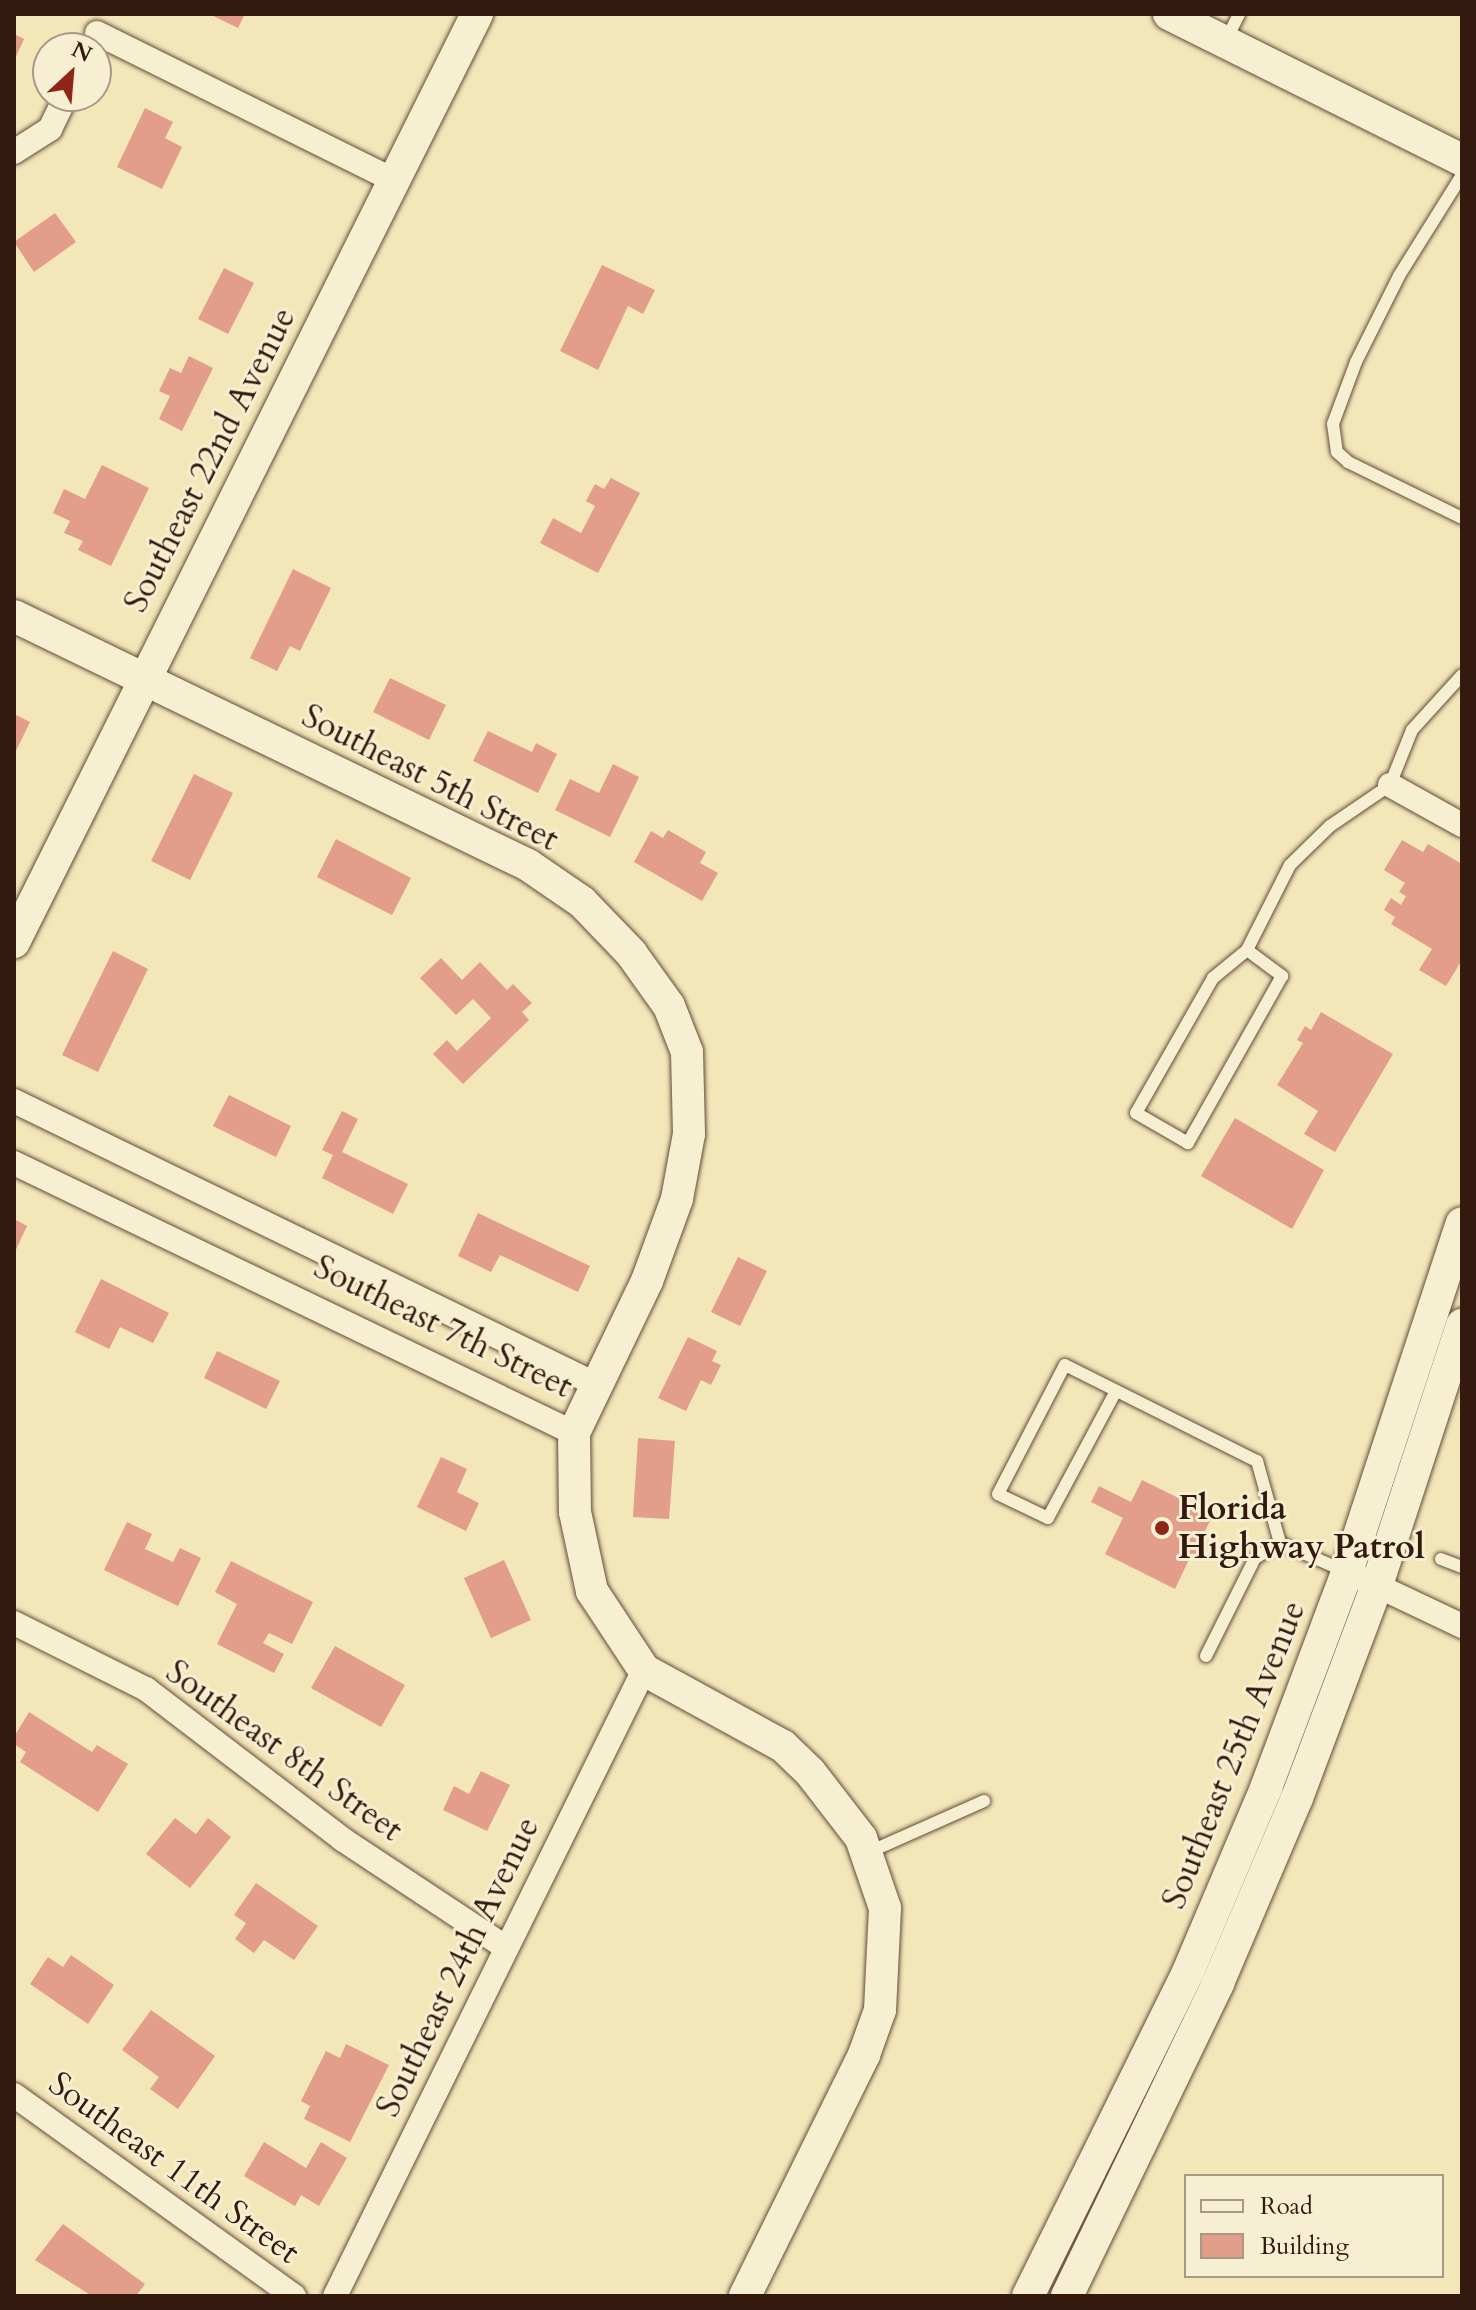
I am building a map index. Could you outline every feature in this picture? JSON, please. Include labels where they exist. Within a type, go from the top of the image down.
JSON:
[{"type":"street","name":"Southeast 22nd Avenue","points":[[14,942],[142,679],[477,14]]},
{"type":"street","points":[[1186,18],[1232,28],[1462,160]]},
{"type":"street","points":[[112,40],[393,180]]},
{"type":"street","points":[[15,152],[50,129],[58,112]]},
{"type":"street","name":"Southeast 5th Street","points":[[14,616],[528,865],[582,902],[631,953],[669,1006],[687,1052],[689,1134],[677,1199],[647,1281],[574,1433]]},
{"type":"street","points":[[1390,785],[1462,825]]},
{"type":"street","name":"Southeast 7th Street","points":[[14,1101],[597,1385]]},
{"type":"street","name":"Southeast 7th Street","points":[[14,1163],[574,1433],[575,1512],[592,1591],[644,1670],[783,1746],[864,1846]]},
{"type":"street","name":"Southeast 25th Avenue","points":[[1028,2296],[1188,1972],[1266,1788],[1347,1572],[1462,1223]]},
{"type":"street","name":"Southeast 25th Avenue","points":[[1067,2296],[1224,1969],[1297,1798],[1377,1585],[1462,1325]]},
{"type":"street","points":[[1347,1572],[1462,1626]]},
{"type":"street","name":"Southeast 8th Street","points":[[14,1623],[146,1689],[342,1839],[505,1947]]},
{"type":"street","name":"Southeast 24th Avenue","points":[[335,2296],[644,1670]]},
{"type":"street","points":[[745,2296],[864,2055],[880,2010],[885,1908],[864,1846]]},
{"type":"street","name":"Southeast 11th Street","points":[[14,2095],[294,2296]]},
{"type":"lane","points":[[1462,175],[1399,276],[1356,362],[1333,424],[1337,452],[1348,462],[1462,518]]},
{"type":"lane","points":[[1247,950],[1282,976],[1188,1143],[1136,1113],[1213,978],[1247,950],[1290,865],[1330,826],[1390,785],[1412,730],[1462,675]]},
{"type":"lane","points":[[1116,1391],[1048,1518],[998,1494],[1065,1365],[1257,1461],[1280,1543]]},
{"type":"lane","points":[[1280,1543],[1347,1572]]},
{"type":"lane","points":[[1206,1656],[1255,1558],[1280,1543]]},
{"type":"lane","points":[[1441,1559],[1462,1567]]},
{"type":"lane","points":[[864,1846],[984,1801]]},
{"type":"building","points":[[209,14],[245,14],[238,28]]},
{"type":"building","points":[[14,34],[24,39],[14,61]]},
{"type":"building","points":[[145,108],[173,122],[165,138],[182,147],[162,189],[117,167]]},
{"type":"building","points":[[55,213],[76,242],[34,272],[14,242]]},
{"type":"building","points":[[602,265],[655,290],[643,314],[628,306],[598,370],[560,351]]},
{"type":"building","points":[[224,268],[254,283],[228,334],[198,319]]},
{"type":"building","points":[[189,356],[213,368],[182,431],[159,419],[170,396],[159,391],[170,368],[181,373]]},
{"type":"building","points":[[102,465],[149,488],[111,566],[78,550],[83,541],[64,533],[70,521],[53,513],[64,489],[85,499]]},
{"type":"building","points":[[611,478],[640,493],[598,573],[540,543],[553,518],[581,533],[595,506],[586,501],[595,484],[604,489]]},
{"type":"building","points":[[293,569],[331,588],[300,651],[290,646],[277,671],[250,658]]},
{"type":"building","points":[[390,678],[446,705],[429,740],[373,712]]},
{"type":"building","points":[[14,714],[30,722],[14,755]]},
{"type":"building","points":[[488,731],[532,752],[536,743],[557,754],[538,793],[473,761]]},
{"type":"building","points":[[613,764],[639,777],[610,837],[555,810],[570,779],[599,793]]},
{"type":"building","points":[[194,774],[233,793],[190,880],[151,861]]},
{"type":"building","points":[[668,830],[706,852],[700,863],[718,873],[702,901],[634,862],[651,831],[663,838]]},
{"type":"building","points":[[336,839],[411,878],[392,915],[317,877]]},
{"type":"building","points":[[1402,840],[1423,852],[1428,844],[1462,864],[1462,960],[1446,986],[1419,970],[1432,949],[1391,924],[1395,917],[1384,910],[1391,898],[1401,905],[1406,896],[1399,892],[1405,883],[1384,870]]},
{"type":"building","points":[[113,951],[148,969],[98,1072],[62,1055]]},
{"type":"building","points":[[441,958],[462,980],[480,962],[507,990],[513,984],[532,1003],[522,1012],[529,1020],[463,1084],[433,1054],[447,1040],[457,1051],[491,1018],[473,999],[456,1015],[420,978]]},
{"type":"building","points":[[1321,1012],[1393,1054],[1335,1152],[1304,1134],[1318,1111],[1277,1085],[1303,1043],[1297,1040],[1305,1026],[1311,1030]]},
{"type":"building","points":[[229,1095],[291,1126],[276,1157],[213,1126]]},
{"type":"building","points":[[342,1111],[358,1119],[342,1152],[408,1184],[393,1214],[322,1178],[333,1155],[322,1150]]},
{"type":"building","points":[[1235,1118],[1324,1170],[1292,1229],[1201,1176]]},
{"type":"building","points":[[478,1213],[590,1266],[578,1292],[500,1255],[491,1272],[458,1256]]},
{"type":"building","points":[[14,1219],[27,1226],[14,1254]]},
{"type":"building","points":[[738,1257],[767,1271],[740,1326],[711,1312]]},
{"type":"building","points":[[101,1279],[169,1313],[153,1343],[120,1327],[109,1349],[75,1332]]},
{"type":"building","points":[[688,1337],[717,1351],[712,1361],[721,1365],[711,1385],[701,1380],[686,1411],[658,1398]]},
{"type":"building","points":[[217,1351],[280,1381],[266,1409],[204,1378]]},
{"type":"building","points":[[638,1438],[675,1441],[669,1519],[633,1517]]},
{"type":"building","points":[[441,1457],[467,1469],[457,1492],[479,1503],[466,1531],[417,1507]]},
{"type":"building","name":"Florida Highway Patrol","points":[[1142,1480],[1213,1515],[1201,1539],[1209,1543],[1202,1558],[1192,1553],[1175,1589],[1105,1554],[1123,1518],[1091,1502],[1099,1486],[1131,1502]]},
{"type":"building","points":[[127,1522],[152,1534],[145,1549],[173,1562],[180,1548],[201,1558],[178,1606],[104,1570]]},
{"type":"building","points":[[504,1560],[531,1620],[491,1638],[464,1578]]},
{"type":"building","points":[[231,1561],[313,1602],[292,1644],[269,1633],[263,1643],[284,1654],[274,1673],[217,1644],[237,1604],[215,1592]]},
{"type":"building","points":[[335,1646],[405,1685],[381,1727],[311,1688]]},
{"type":"building","points":[[29,1712],[92,1752],[97,1745],[128,1764],[98,1812],[20,1762],[26,1752],[14,1744],[14,1737]]},
{"type":"building","points":[[481,1771],[510,1785],[487,1831],[443,1810],[454,1786],[469,1794]]},
{"type":"building","points":[[175,1818],[196,1834],[208,1818],[231,1837],[190,1888],[146,1854]]},
{"type":"building","points":[[256,1883],[318,1926],[294,1960],[264,1940],[254,1953],[235,1939],[246,1923],[234,1915]]},
{"type":"building","points":[[71,1955],[114,1985],[88,2024],[30,1984],[48,1957],[63,1967]]},
{"type":"building","points":[[151,2010],[215,2056],[178,2109],[150,2089],[159,2077],[122,2050]]},
{"type":"building","points":[[346,2044],[389,2065],[350,2142],[304,2119],[310,2106],[301,2101],[326,2051],[340,2058]]},
{"type":"building","points":[[264,2142],[306,2168],[321,2142],[347,2158],[319,2206],[301,2195],[295,2206],[244,2176]]},
{"type":"building","points":[[63,2224],[145,2284],[136,2296],[92,2296],[35,2260]]},
{"type":"place","name":"Florida Highway Patrol","points":[[1162,1528]]}]
